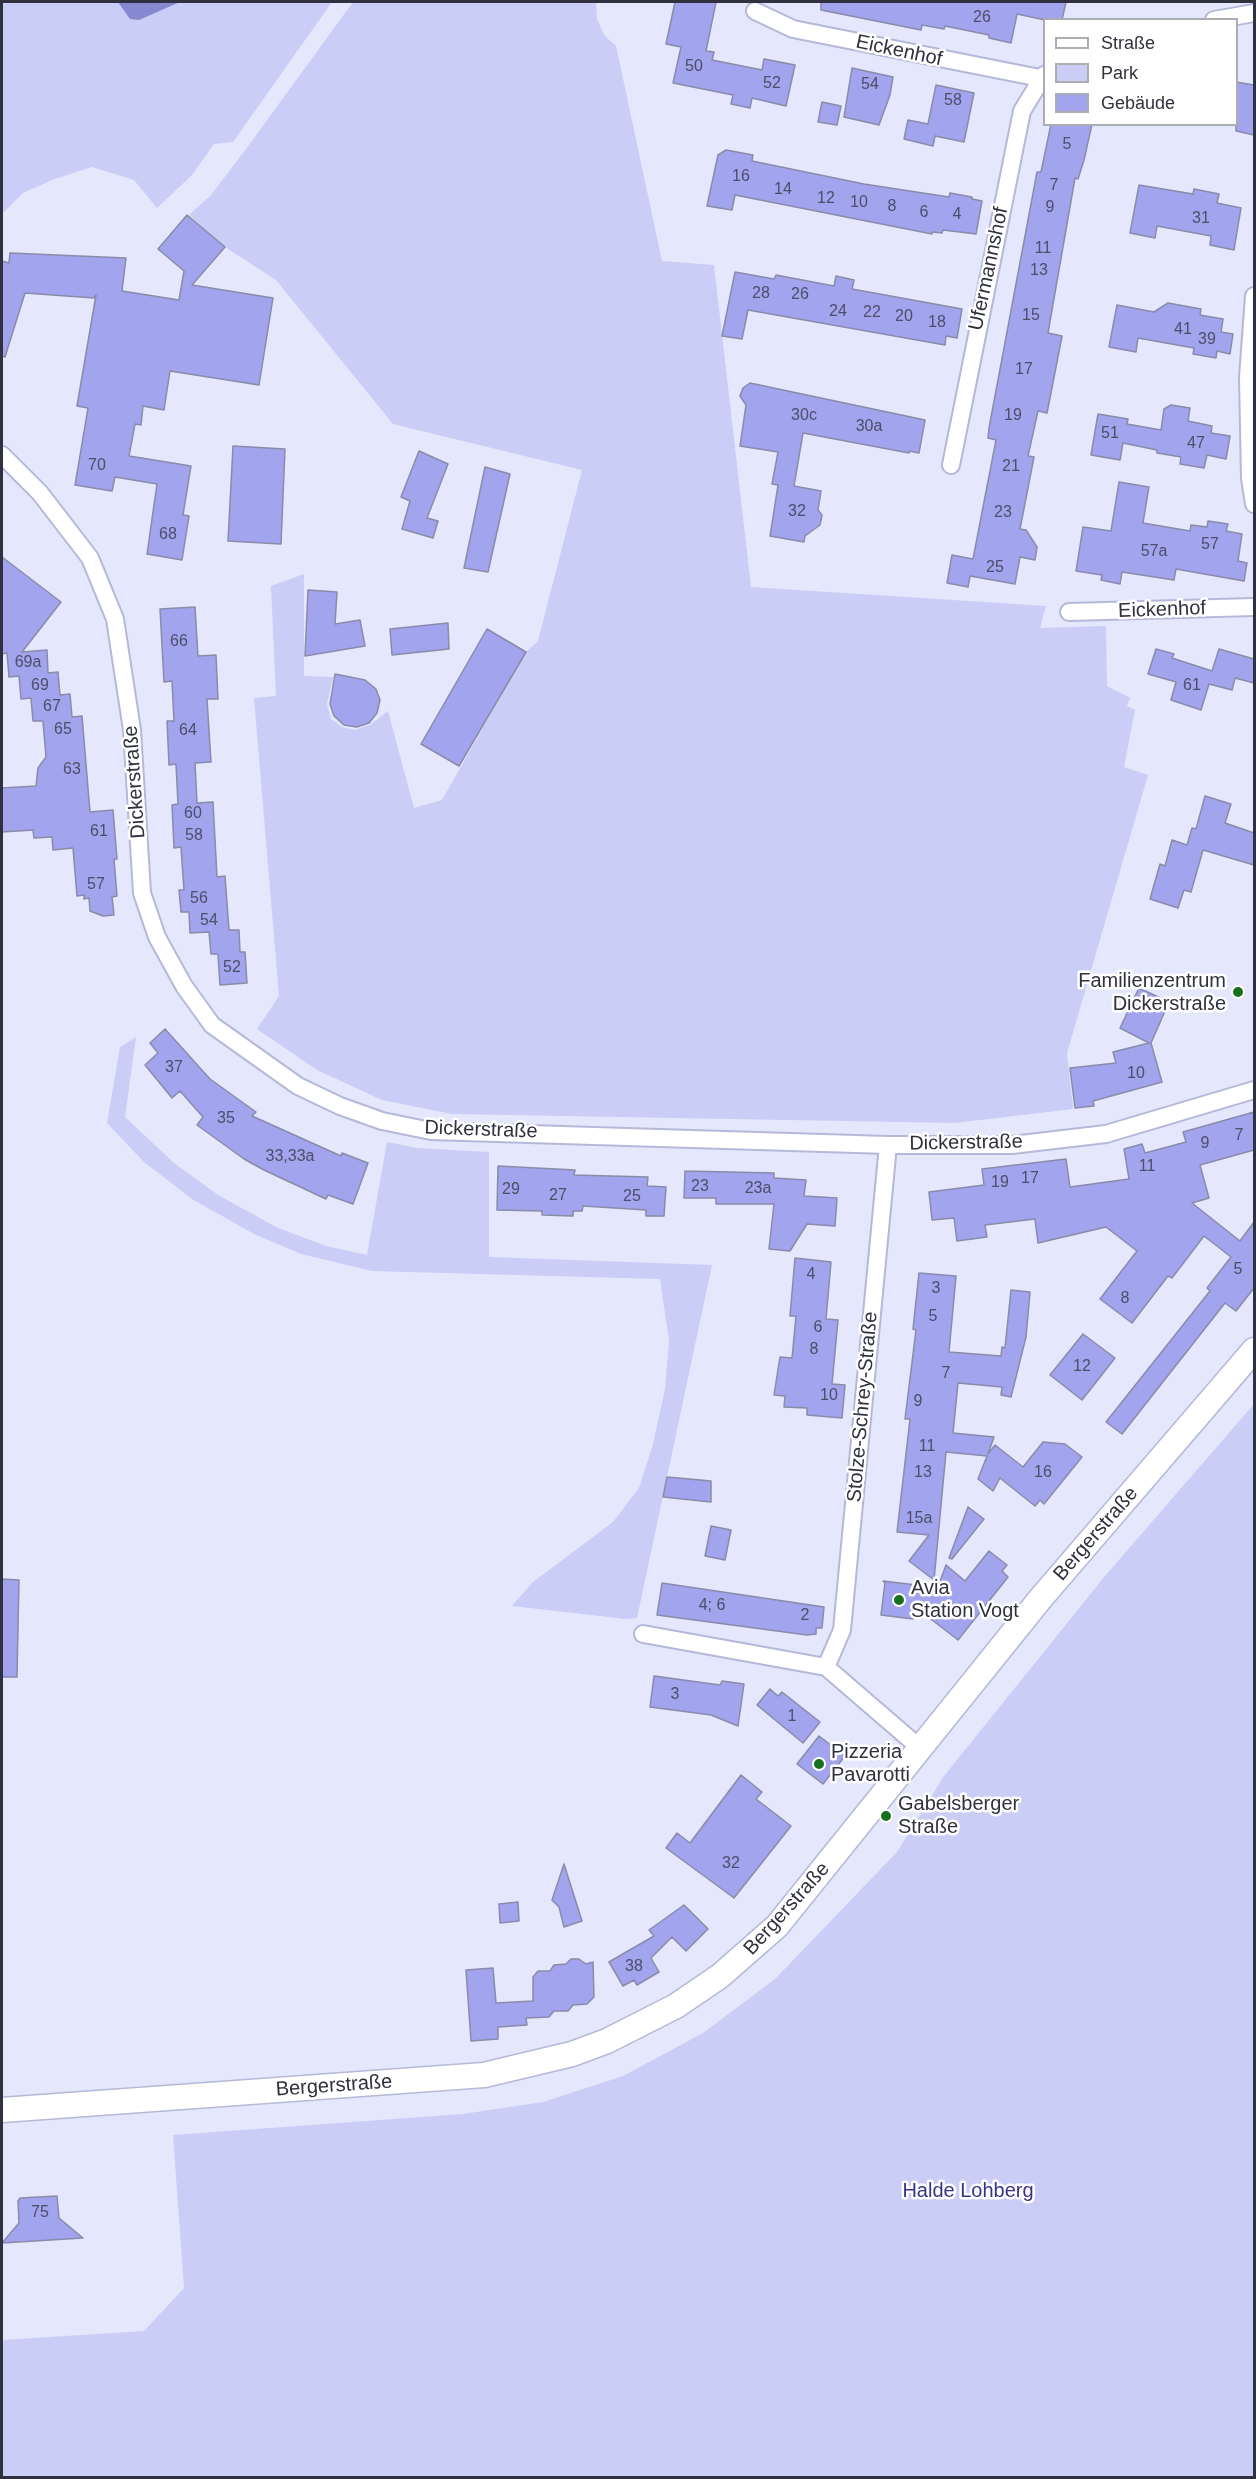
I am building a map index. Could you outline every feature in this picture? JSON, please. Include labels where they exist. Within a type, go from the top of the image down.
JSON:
[{"type":"main road","name":"Bergerstraße","points":[[2,2110],[484,2075],[534,2065],[607,2041],[653,2019],[699,1992],[762,1941],[801,1899],[1041,1598],[1254,1350]]},
{"type":"street","name":"Eickenhof","points":[[755,11],[794,29],[1042,77]]},
{"type":"street","points":[[1225,18],[1254,13]]},
{"type":"street","name":"Ufermannshof","points":[[951,465],[1022,111],[1042,77]]},
{"type":"street","points":[[1254,296],[1248,377],[1250,478],[1254,504]]},
{"type":"street","name":"Dickerstraße","points":[[2,455],[40,493],[90,558],[102,582],[115,619],[127,686],[142,893],[157,937],[184,986],[212,1025],[298,1086],[340,1106],[382,1121],[431,1131],[888,1145],[1012,1145],[1106,1134],[1254,1090]]},
{"type":"street","name":"Eickenhof","points":[[1069,612],[1254,608]]},
{"type":"street","name":"Stolze-Schrey-Straße","points":[[826,1666],[842,1630],[888,1145]]},
{"type":"street","points":[[643,1634],[826,1666],[920,1748]]},
{"type":"green space","points":[[2,2],[332,2],[233,142],[214,144],[192,175],[157,208],[134,180],[92,167],[52,180],[23,193],[2,214]]},
{"type":"green space","points":[[353,2],[596,2],[597,19],[604,35],[616,46],[662,261],[714,265],[751,587],[1046,606],[1040,628],[1106,626],[1107,686],[1130,698],[1127,706],[1135,710],[1124,767],[1148,775],[1067,1053],[1073,1109],[955,1123],[452,1114],[382,1100],[317,1070],[257,1029],[279,996],[254,698],[276,696],[271,586],[304,574],[304,676],[333,677],[327,704],[331,719],[342,727],[355,730],[370,725],[388,711],[414,808],[442,800],[526,652],[538,641],[582,470],[393,424],[276,280],[225,247],[189,215],[211,195]]},
{"type":"green space","points":[[136,1037],[125,1117],[174,1163],[218,1195],[278,1228],[326,1246],[367,1255],[387,1142],[417,1148],[489,1152],[489,1257],[712,1265],[637,1618],[626,1619],[512,1606],[533,1582],[613,1522],[639,1488],[653,1444],[665,1389],[669,1341],[660,1279],[372,1271],[301,1254],[254,1234],[192,1199],[144,1162],[107,1123],[120,1047]]},
{"type":"green space","name":"Halde Lohberg","points":[[1254,1404],[1254,2477],[2,2477],[2,2340],[144,2331],[184,2288],[173,2135],[463,2114],[543,2102],[623,2076],[703,2033],[775,1979],[897,1852],[944,1776],[1105,1576]]},
{"type":"water","points":[[118,2],[180,2],[139,20],[130,19]]},
{"type":"building","points":[[675,2],[716,2],[706,51],[714,52],[712,60],[762,70],[764,59],[795,65],[786,106],[752,98],[750,108],[731,104],[733,95],[673,83],[681,47],[666,44]]},
{"type":"building","points":[[821,2],[1066,2],[1062,18],[1043,20],[1017,14],[1011,43],[989,38],[989,35],[945,26],[944,29],[922,25],[921,30],[821,10]]},
{"type":"building","points":[[852,68],[893,77],[890,95],[879,125],[844,117]]},
{"type":"building","points":[[1238,82],[1254,85],[1254,135],[1236,131]]},
{"type":"building","points":[[936,85],[974,93],[964,142],[935,136],[933,146],[904,139],[908,120],[928,124]]},
{"type":"building","points":[[822,102],[841,106],[837,125],[818,122]]},
{"type":"building","points":[[1051,126],[1092,126],[1078,179],[1075,178],[1048,333],[1062,336],[1057,362],[1047,413],[1038,411],[1028,456],[1034,457],[1020,529],[1026,530],[1037,547],[1035,560],[1020,557],[1015,584],[970,576],[968,587],[947,583],[952,555],[973,559],[996,440],[988,438],[989,428],[1037,172],[1041,172]]},
{"type":"building","points":[[726,150],[753,155],[752,161],[864,184],[949,197],[950,193],[972,197],[972,199],[982,201],[976,234],[943,230],[942,233],[932,232],[932,234],[735,195],[732,210],[707,206],[718,155]]},
{"type":"building","points":[[1139,185],[1193,194],[1194,189],[1219,194],[1217,203],[1241,208],[1234,250],[1210,245],[1211,236],[1157,226],[1155,238],[1130,233]]},
{"type":"building","points":[[187,215],[225,247],[192,285],[273,298],[259,385],[170,371],[164,410],[143,406],[141,425],[135,424],[129,456],[191,466],[183,515],[189,516],[182,560],[147,554],[157,484],[115,477],[112,491],[75,485],[88,408],[77,406],[96,295],[94,298],[25,293],[5,357],[2,356],[2,261],[9,263],[10,253],[126,258],[122,291],[179,300],[184,271],[158,249]]},
{"type":"building","points":[[735,272],[774,279],[776,275],[834,286],[836,276],[854,280],[852,289],[962,309],[957,338],[946,336],[945,345],[748,310],[742,339],[722,336]]},
{"type":"building","points":[[1168,303],[1201,309],[1200,315],[1223,319],[1221,332],[1233,334],[1230,354],[1217,351],[1216,358],[1193,354],[1194,348],[1138,338],[1136,352],[1109,347],[1117,305],[1154,312]]},
{"type":"building","points":[[750,383],[925,420],[919,453],[803,433],[794,486],[821,491],[818,510],[822,515],[820,525],[805,536],[804,542],[770,536],[778,485],[772,484],[778,452],[740,446],[746,405],[740,396],[743,388]]},
{"type":"building","points":[[1171,405],[1190,408],[1188,421],[1212,426],[1211,433],[1230,436],[1226,459],[1207,455],[1204,468],[1180,464],[1181,457],[1123,443],[1120,460],[1091,455],[1098,414],[1128,419],[1127,424],[1161,430],[1164,409]]},
{"type":"building","points":[[233,446],[285,449],[281,544],[228,541]]},
{"type":"building","points":[[419,451],[448,464],[427,518],[438,521],[433,538],[402,529],[410,501],[401,497]]},
{"type":"building","points":[[485,467],[510,474],[488,572],[464,568]]},
{"type":"building","points":[[1119,482],[1149,487],[1143,523],[1190,531],[1191,525],[1207,527],[1208,521],[1228,524],[1226,531],[1242,534],[1238,561],[1247,563],[1244,581],[1176,569],[1174,580],[1122,572],[1120,584],[1101,580],[1102,575],[1076,571],[1083,527],[1111,531]]},
{"type":"building","points":[[2,557],[61,602],[22,652],[47,650],[48,673],[58,672],[60,695],[70,694],[72,717],[82,716],[90,812],[113,810],[117,859],[114,859],[117,896],[112,897],[114,915],[103,916],[90,911],[89,898],[84,899],[84,895],[77,896],[73,848],[53,850],[52,837],[34,838],[33,830],[2,832],[2,788],[36,786],[38,768],[46,757],[43,721],[33,721],[31,698],[21,699],[19,676],[9,677],[7,653],[2,654]]},
{"type":"building","points":[[308,590],[337,592],[335,624],[360,620],[365,646],[305,656]]},
{"type":"building","points":[[195,607],[198,656],[216,655],[218,699],[207,699],[211,762],[195,763],[197,803],[213,802],[217,877],[225,876],[229,930],[239,930],[240,952],[245,952],[247,983],[220,985],[218,954],[211,954],[209,932],[190,933],[189,912],[181,912],[179,890],[184,890],[181,847],[174,848],[172,805],[178,804],[176,764],[169,765],[167,721],[174,721],[172,681],[164,682],[160,609]]},
{"type":"building","points":[[448,623],[449,649],[392,655],[390,629]]},
{"type":"building","points":[[487,629],[526,652],[459,766],[421,744]]},
{"type":"building","points":[[1156,649],[1174,654],[1172,658],[1212,671],[1219,649],[1254,659],[1254,683],[1235,678],[1232,690],[1209,684],[1201,710],[1171,700],[1176,682],[1148,674]]},
{"type":"building","points":[[335,674],[365,680],[376,689],[380,700],[377,713],[369,723],[357,727],[344,725],[334,716],[330,704]]},
{"type":"building","points":[[1205,796],[1231,804],[1225,823],[1254,833],[1254,865],[1203,850],[1191,892],[1184,890],[1178,908],[1150,899],[1160,864],[1165,866],[1172,840],[1187,845],[1192,828],[1196,829]]},
{"type":"building","points":[[1139,988],[1169,1002],[1151,1043],[1162,1082],[1093,1101],[1094,1106],[1075,1108],[1070,1068],[1116,1063],[1113,1052],[1149,1043],[1120,1028]]},
{"type":"building","points":[[165,1029],[210,1079],[256,1112],[252,1116],[341,1156],[342,1153],[368,1163],[353,1204],[328,1195],[326,1199],[264,1170],[244,1159],[197,1125],[203,1117],[180,1091],[172,1098],[145,1065],[158,1053],[150,1043]]},
{"type":"building","points":[[1254,1112],[1254,1150],[1200,1165],[1209,1198],[1192,1203],[1240,1241],[1254,1222],[1254,1288],[1236,1311],[1225,1303],[1122,1434],[1106,1422],[1210,1291],[1207,1288],[1231,1257],[1204,1236],[1172,1278],[1168,1276],[1132,1323],[1100,1299],[1137,1251],[1106,1227],[1038,1243],[1035,1219],[985,1225],[987,1237],[957,1241],[954,1218],[932,1220],[929,1192],[984,1185],[982,1169],[1066,1159],[1070,1187],[1129,1179],[1124,1149],[1142,1144],[1145,1153],[1186,1142],[1183,1132]]},
{"type":"building","points":[[498,1166],[575,1170],[574,1175],[648,1177],[647,1186],[666,1187],[664,1216],[646,1216],[646,1210],[583,1206],[582,1211],[573,1211],[573,1216],[542,1215],[542,1211],[497,1210]]},
{"type":"building","points":[[685,1171],[774,1173],[774,1178],[806,1180],[804,1196],[837,1198],[835,1226],[807,1224],[790,1251],[769,1249],[774,1204],[716,1204],[716,1198],[684,1198]]},
{"type":"building","points":[[795,1258],[831,1262],[826,1319],[838,1320],[832,1384],[845,1385],[842,1418],[807,1415],[807,1408],[784,1407],[785,1396],[774,1395],[780,1357],[792,1358],[796,1316],[790,1316]]},
{"type":"building","points":[[919,1273],[956,1276],[949,1352],[1001,1356],[1002,1347],[1005,1348],[1011,1290],[1030,1292],[1026,1337],[1011,1397],[1001,1395],[1002,1387],[958,1383],[953,1433],[994,1437],[988,1454],[995,1445],[1023,1467],[1043,1442],[1065,1444],[1082,1457],[1044,1504],[1040,1500],[1035,1506],[1000,1478],[993,1491],[978,1479],[987,1456],[946,1452],[934,1580],[909,1561],[929,1535],[897,1532],[910,1419],[905,1419],[916,1330],[913,1329]]},
{"type":"building","points":[[1083,1334],[1115,1358],[1082,1400],[1050,1375]]},
{"type":"building","points":[[667,1477],[711,1481],[711,1502],[663,1497]]},
{"type":"building","points":[[968,1507],[984,1519],[952,1559],[949,1558]]},
{"type":"building","points":[[711,1526],[731,1530],[725,1560],[705,1556]]},
{"type":"building","points":[[989,1551],[1007,1565],[1002,1571],[1008,1577],[958,1640],[914,1606],[913,1619],[881,1615],[885,1583],[883,1581],[933,1587],[932,1593],[935,1594],[938,1588],[944,1589],[939,1584],[946,1565],[965,1581]]},
{"type":"building","points":[[2,1579],[19,1580],[17,1677],[2,1677]]},
{"type":"building","points":[[662,1583],[824,1607],[822,1628],[816,1628],[816,1634],[807,1635],[657,1615]]},
{"type":"building","points":[[654,1676],[720,1685],[722,1681],[744,1684],[738,1726],[711,1715],[650,1707]]},
{"type":"building","points":[[770,1689],[778,1696],[782,1692],[820,1722],[803,1743],[757,1705]]},
{"type":"building","points":[[819,1736],[845,1756],[823,1784],[797,1764]]},
{"type":"building","points":[[741,1775],[762,1792],[756,1799],[791,1826],[734,1898],[666,1848],[677,1833],[690,1843]]},
{"type":"building","points":[[564,1864],[582,1921],[564,1927],[559,1907],[552,1900]]},
{"type":"building","points":[[518,1902],[519,1921],[500,1923],[499,1904]]},
{"type":"building","points":[[684,1905],[708,1929],[686,1951],[672,1937],[651,1958],[659,1972],[637,1985],[634,1980],[623,1986],[609,1962],[654,1936],[649,1930]]},
{"type":"building","points":[[571,1959],[579,1959],[586,1964],[593,1962],[594,1997],[587,2004],[573,2005],[568,2011],[554,2011],[549,2017],[526,2018],[527,2025],[498,2027],[498,2039],[471,2041],[466,1970],[493,1968],[496,2003],[533,2001],[533,1977],[538,1971],[550,1971],[554,1965],[566,1964]]},
{"type":"building","points":[[57,2196],[59,2218],[83,2238],[2,2243],[19,2223],[18,2201],[20,2198]]},
{"type":"place","name":"Familienzentrum Dickerstraße","points":[[1238,992]]},
{"type":"place","name":"Avia Station Vogt","points":[[899,1600]]},
{"type":"place","name":"Pizzeria Pavarotti","points":[[819,1764]]},
{"type":"place","name":"Gabelsberger Straße","points":[[886,1816]]}]
